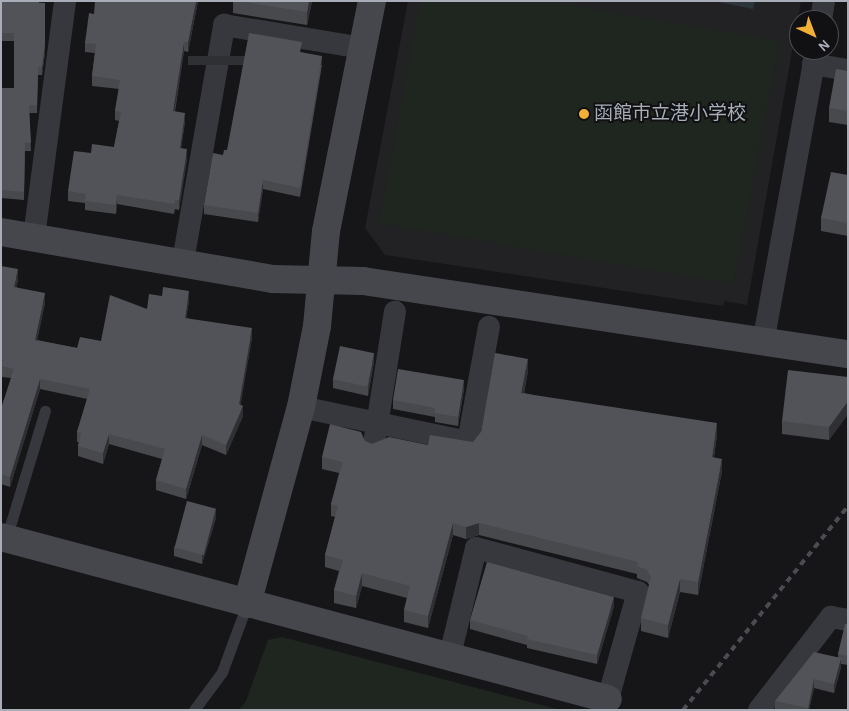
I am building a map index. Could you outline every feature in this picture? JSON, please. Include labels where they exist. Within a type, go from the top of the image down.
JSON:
[{"type":"street","points":[[34,236],[65,1]]},
{"type":"street","points":[[247,604],[301,406],[322,278],[326,231],[372,1]]},
{"type":"street","points":[[182,261],[224,25],[363,48]]},
{"type":"street","points":[[763,343],[813,60]]},
{"type":"street","points":[[822,60],[848,70]]},
{"type":"street","points":[[1,232],[182,261],[273,279],[322,278],[363,281],[763,343],[848,354]]},
{"type":"street","points":[[374,444],[395,312]]},
{"type":"street","points":[[301,406],[378,421],[468,442],[489,327]]},
{"type":"street","points":[[4,538],[247,604],[450,655],[608,699],[638,592],[476,548],[450,655]]},
{"type":"street","points":[[759,710],[831,617],[848,620]]},
{"type":"lane","points":[[4,538],[45,411]]},
{"type":"lane","points":[[194,710],[222,672],[247,604]]},
{"type":"shaded area","name":"函館市立港小学校","points":[[408,1],[801,1],[799,10],[789,10],[789,60],[791,60],[747,305],[725,301],[723,306],[385,255],[365,228]]},
{"type":"shaded area","name":"函館市立港小学校","points":[[420,1],[548,1],[780,41],[733,284],[379,223]]},
{"type":"shaded area","points":[[714,1],[755,1],[753,9]]},
{"type":"shaded area","points":[[282,637],[561,710],[239,710],[246,701],[268,640]]},
{"type":"building","points":[[1,1],[39,1],[39,3],[45,3],[45,44],[42,67],[38,67],[37,105],[29,105],[31,143],[25,142],[24,192],[1,190],[1,88],[14,88],[14,33],[1,33]]},
{"type":"building","points":[[95,1],[196,1],[188,42],[184,42],[173,111],[185,113],[180,148],[187,149],[179,200],[175,200],[174,204],[117,195],[116,205],[85,201],[86,194],[68,191],[74,151],[91,153],[92,144],[114,147],[121,112],[115,111],[120,80],[92,76],[96,44],[85,43],[89,13],[94,14]]},
{"type":"building","points":[[239,1],[309,1],[307,12]]},
{"type":"building","points":[[249,33],[302,42],[300,52],[322,56],[300,188],[263,180],[258,213],[204,205],[213,153],[223,155],[224,150],[227,150]]},
{"type":"building","points":[[836,69],[848,71],[848,111],[829,108]]},
{"type":"building","points":[[831,172],[848,175],[848,223],[821,218]]},
{"type":"building","points":[[1,266],[18,269],[14,287],[45,293],[35,340],[77,348],[80,337],[101,341],[110,295],[147,309],[149,294],[162,296],[163,287],[189,291],[185,318],[252,328],[239,404],[243,406],[226,445],[202,435],[186,489],[156,480],[165,449],[109,434],[103,453],[78,446],[81,433],[77,432],[90,389],[40,379],[10,477],[1,474],[1,409],[14,369],[2,366],[3,360],[1,359]]},
{"type":"building","points":[[340,346],[374,353],[367,387],[333,379]]},
{"type":"building","points":[[495,353],[528,359],[521,393],[717,423],[712,457],[722,459],[698,582],[680,579],[668,625],[641,618],[651,577],[647,570],[637,566],[638,562],[479,523],[466,527],[453,523],[428,616],[404,610],[410,586],[362,573],[356,596],[334,590],[343,560],[325,555],[338,506],[331,504],[343,462],[322,457],[330,424],[361,432],[365,441],[372,444],[389,437],[428,445],[430,435],[473,442],[481,432]]},
{"type":"building","points":[[398,369],[464,380],[458,417],[435,413],[435,408],[393,400]]},
{"type":"building","points":[[788,370],[848,377],[848,401],[829,427],[782,421]]},
{"type":"building","points":[[187,501],[216,509],[204,555],[175,547]]},
{"type":"building","points":[[487,562],[614,597],[597,655],[527,639],[528,636],[470,620]]},
{"type":"building","points":[[845,624],[848,624],[848,656],[838,654]]},
{"type":"building","points":[[814,652],[841,658],[834,684],[814,679],[808,708],[775,701]]},
{"type":"railway","points":[[683,710],[848,506]]},
{"type":"place","name":"函館市立港小学校","points":[[584,114]]}]
